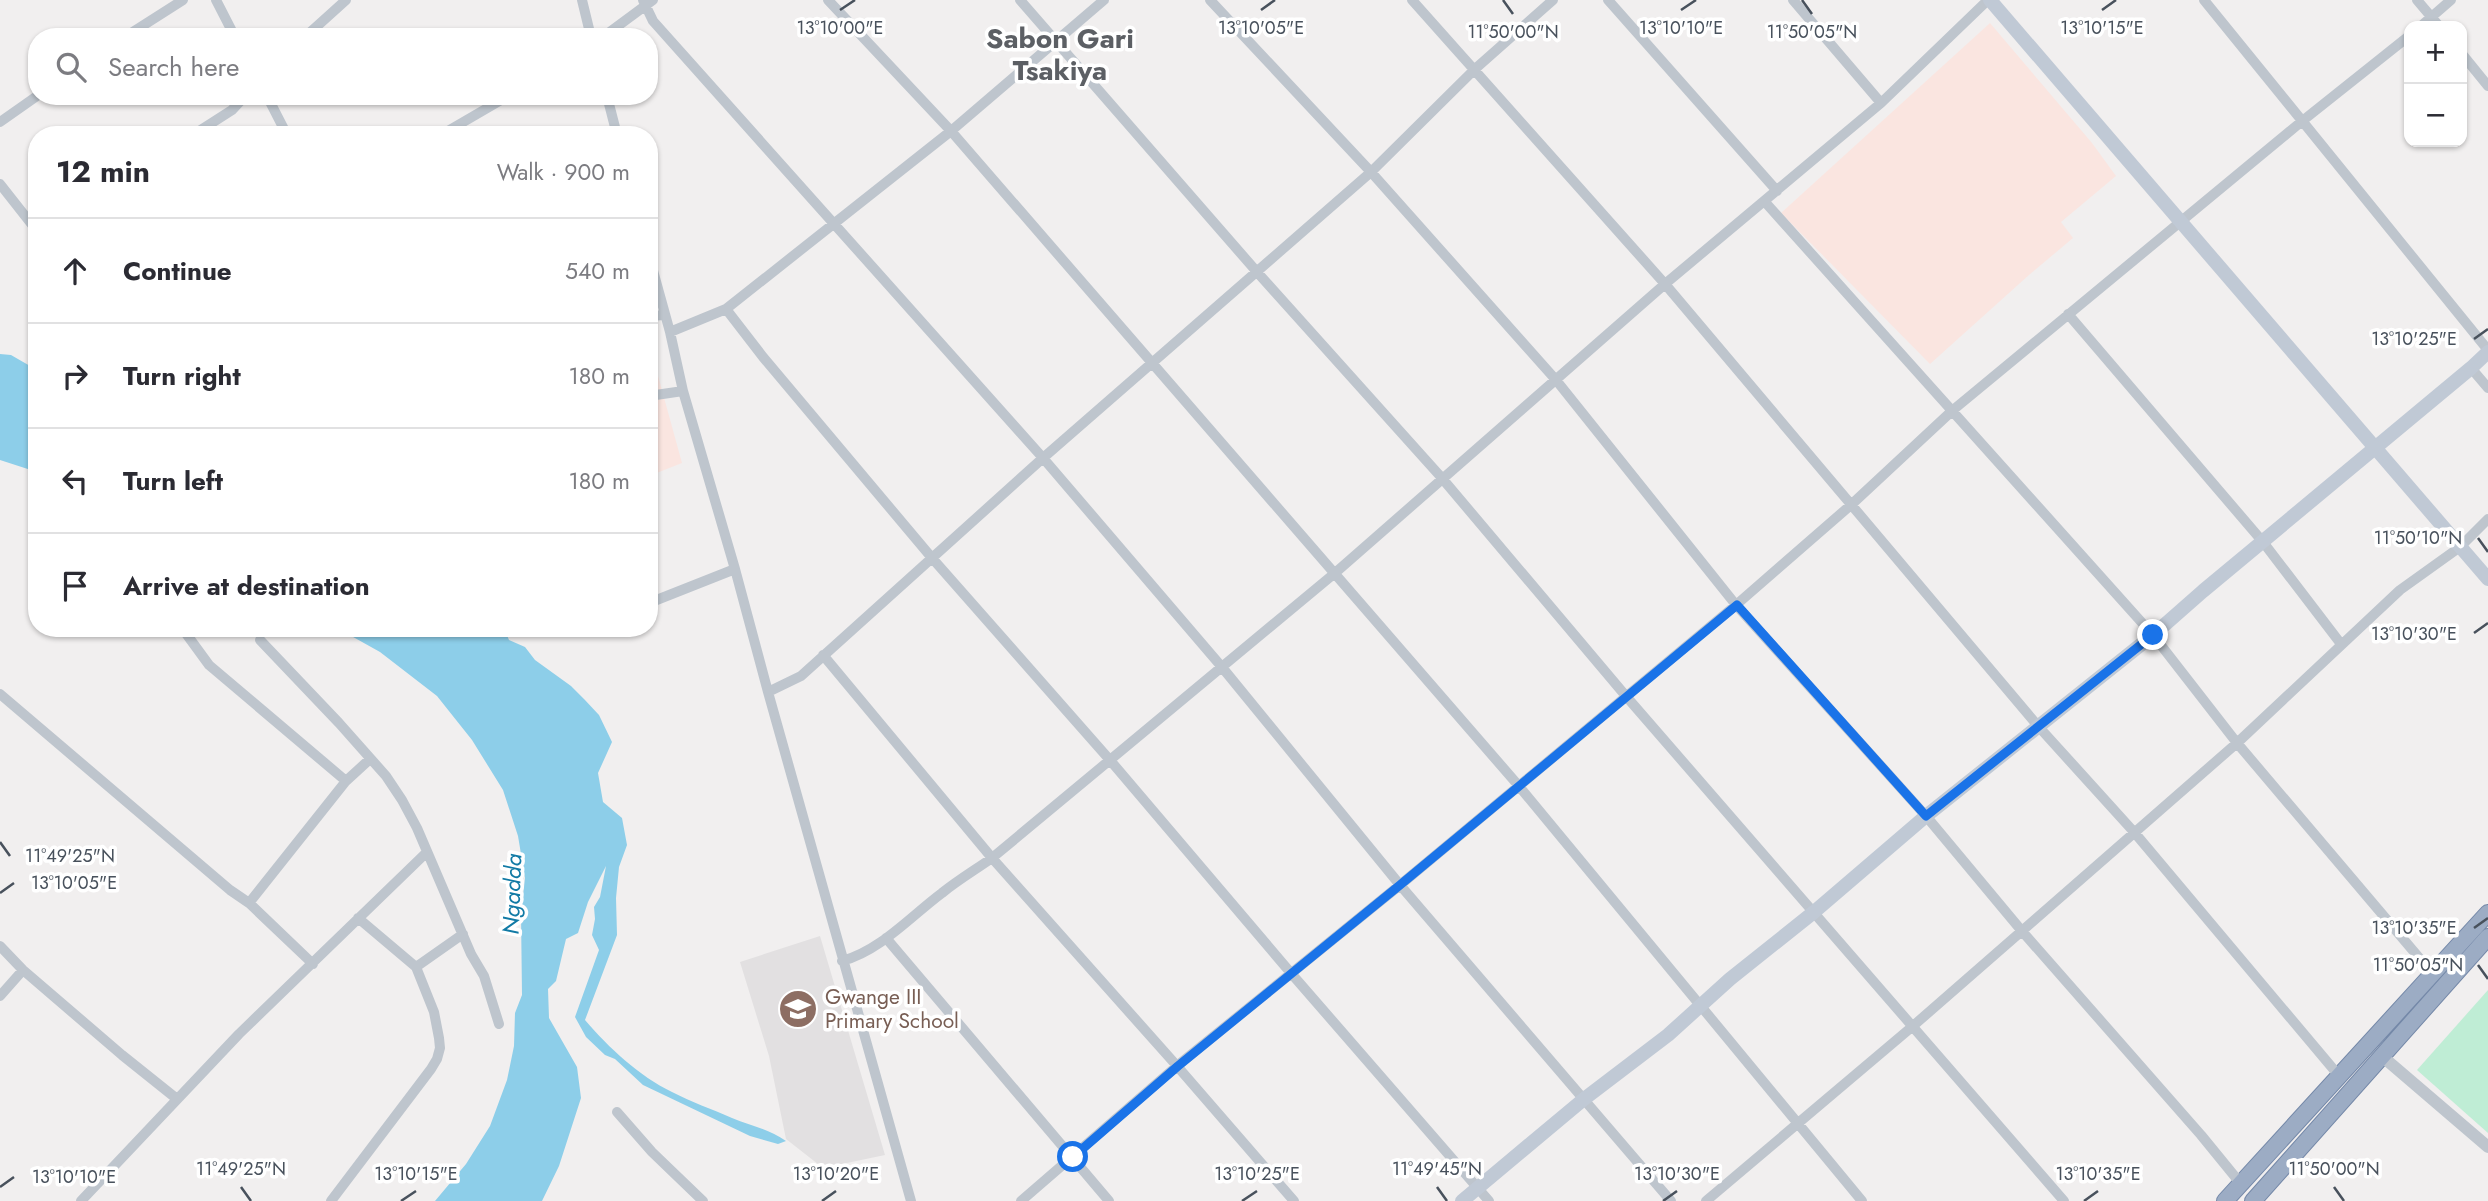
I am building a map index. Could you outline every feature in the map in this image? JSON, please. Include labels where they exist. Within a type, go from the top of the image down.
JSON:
[{"type":"highway","points":[[2225,1201],[2488,913]]},
{"type":"highway","points":[[2253,1201],[2488,937]]},
{"type":"main road","points":[[1989,0],[2488,579]]},
{"type":"main road","points":[[1462,1201],[1584,1099],[1668,1035],[1700,1005],[1926,816],[2153,635],[2488,351]]},
{"type":"street","points":[[139,28],[183,0]]},
{"type":"street","points":[[216,0],[230,28]]},
{"type":"street","points":[[315,28],[346,0]]},
{"type":"street","points":[[582,0],[590,28]]},
{"type":"street","points":[[828,0],[951,131],[1518,785],[1863,1201]]},
{"type":"street","points":[[1020,0],[1257,272],[1441,477],[1625,695],[2064,1201]]},
{"type":"street","points":[[670,332],[726,309],[951,131],[1104,0]]},
{"type":"street","points":[[1210,0],[1371,173],[1556,380],[1737,605],[1926,816],[2021,930],[2202,1135],[2241,1184]]},
{"type":"street","points":[[1412,0],[1665,284],[2038,726],[2134,832],[2340,1077]]},
{"type":"street","points":[[768,692],[801,676],[1152,361],[1371,173],[1475,69],[1553,0]]},
{"type":"street","points":[[1608,0],[1777,191]]},
{"type":"street","points":[[1793,0],[1881,103]]},
{"type":"street","points":[[842,961],[857,957],[886,938],[943,892],[992,858],[1335,573],[1441,477],[1665,284],[1881,103],[1989,0]]},
{"type":"street","points":[[2204,0],[2488,351]]},
{"type":"street","points":[[2417,0],[2435,21]]},
{"type":"street","points":[[2427,21],[2451,0]]},
{"type":"street","points":[[614,28],[647,2],[653,22],[1043,458],[1221,666],[1400,885],[1671,1201]]},
{"type":"street","points":[[1021,1201],[1290,972],[1400,885],[1625,695],[1737,605],[1953,410],[2180,221],[2404,40]]},
{"type":"street","points":[[2467,60],[2488,86]]},
{"type":"street","points":[[0,122],[28,102]]},
{"type":"street","points":[[207,126],[237,105]]},
{"type":"street","points":[[272,105],[282,126]]},
{"type":"street","points":[[456,126],[493,105]]},
{"type":"street","points":[[609,105],[615,126]]},
{"type":"street","points":[[0,184],[28,220]]},
{"type":"street","points":[[1765,202],[2153,635],[2238,743],[2432,973]]},
{"type":"street","points":[[658,289],[683,391],[911,1201]]},
{"type":"street","points":[[726,309],[932,558],[1110,759],[1489,1201]]},
{"type":"street","points":[[2068,314],[2263,542],[2341,644]]},
{"type":"street","points":[[658,315],[665,315]]},
{"type":"street","points":[[2471,368],[2488,388]]},
{"type":"street","points":[[658,395],[683,391]]},
{"type":"street","points":[[1706,1201],[1913,1026],[2238,743],[2400,590],[2460,547],[2488,519]]},
{"type":"street","points":[[658,599],[735,569]]},
{"type":"street","points":[[189,637],[209,665],[346,781]]},
{"type":"street","points":[[260,640],[340,723],[386,776],[402,800],[484,976],[499,1024]]},
{"type":"street","points":[[823,655],[992,858],[1178,1066],[1294,1201]]},
{"type":"street","points":[[0,694],[248,903],[313,964]]},
{"type":"street","points":[[248,903],[346,781],[370,760]]},
{"type":"street","points":[[81,1201],[239,1034],[426,853]]},
{"type":"street","points":[[331,1201],[437,1059],[440,1048],[434,1012],[416,967],[358,918]]},
{"type":"street","points":[[416,967],[463,934]]},
{"type":"street","points":[[886,938],[1109,1201]]},
{"type":"street","points":[[0,946],[23,970],[177,1099]]},
{"type":"street","points":[[0,996],[23,970]]},
{"type":"street","points":[[2383,1057],[2488,1147]]},
{"type":"street","points":[[617,1112],[652,1152],[703,1201]]},
{"type":"shaded area","points":[[1990,23],[2092,143],[2116,176],[2061,222],[2073,238],[1930,364],[1781,213]]},
{"type":"shaded area","points":[[658,376],[682,463],[658,472]]},
{"type":"shaded area","name":"Gwange III Primary School","points":[[820,936],[885,1155],[823,1168],[786,1139],[769,1056],[740,962]]},
{"type":"green space","points":[[2488,990],[2488,1133],[2417,1070]]},
{"type":"water","points":[[0,354],[11,355],[28,365],[28,469],[0,460]]},
{"type":"water","points":[[353,637],[508,637],[525,647],[535,660],[571,686],[599,715],[612,742],[598,773],[603,802],[622,818],[627,845],[619,867],[617,935],[585,1020],[604,1041],[648,1078],[679,1096],[786,1141],[778,1144],[750,1136],[643,1085],[586,1037],[575,1017],[599,950],[592,935],[594,907],[600,897],[606,866],[588,902],[578,933],[566,939],[556,981],[548,989],[549,1018],[577,1067],[581,1098],[559,1166],[542,1201],[435,1201],[466,1164],[490,1126],[507,1080],[514,1046],[515,1013],[522,995],[521,914],[525,878],[518,836],[503,790],[472,740],[437,696],[380,652]]},
{"type":"place","name":"Gwange III Primary School","points":[[798,1009]]},
{"type":"district","name":"Sabon Gari Tsakiya","points":[[1060,54]]},
{"type":"route","points":[[1073,1157],[1290,972],[1400,885],[1625,695],[1737,605],[1926,816],[2153,635]]},
{"type":"water label","name":"Ngadda","points":[[512,894]]}]
